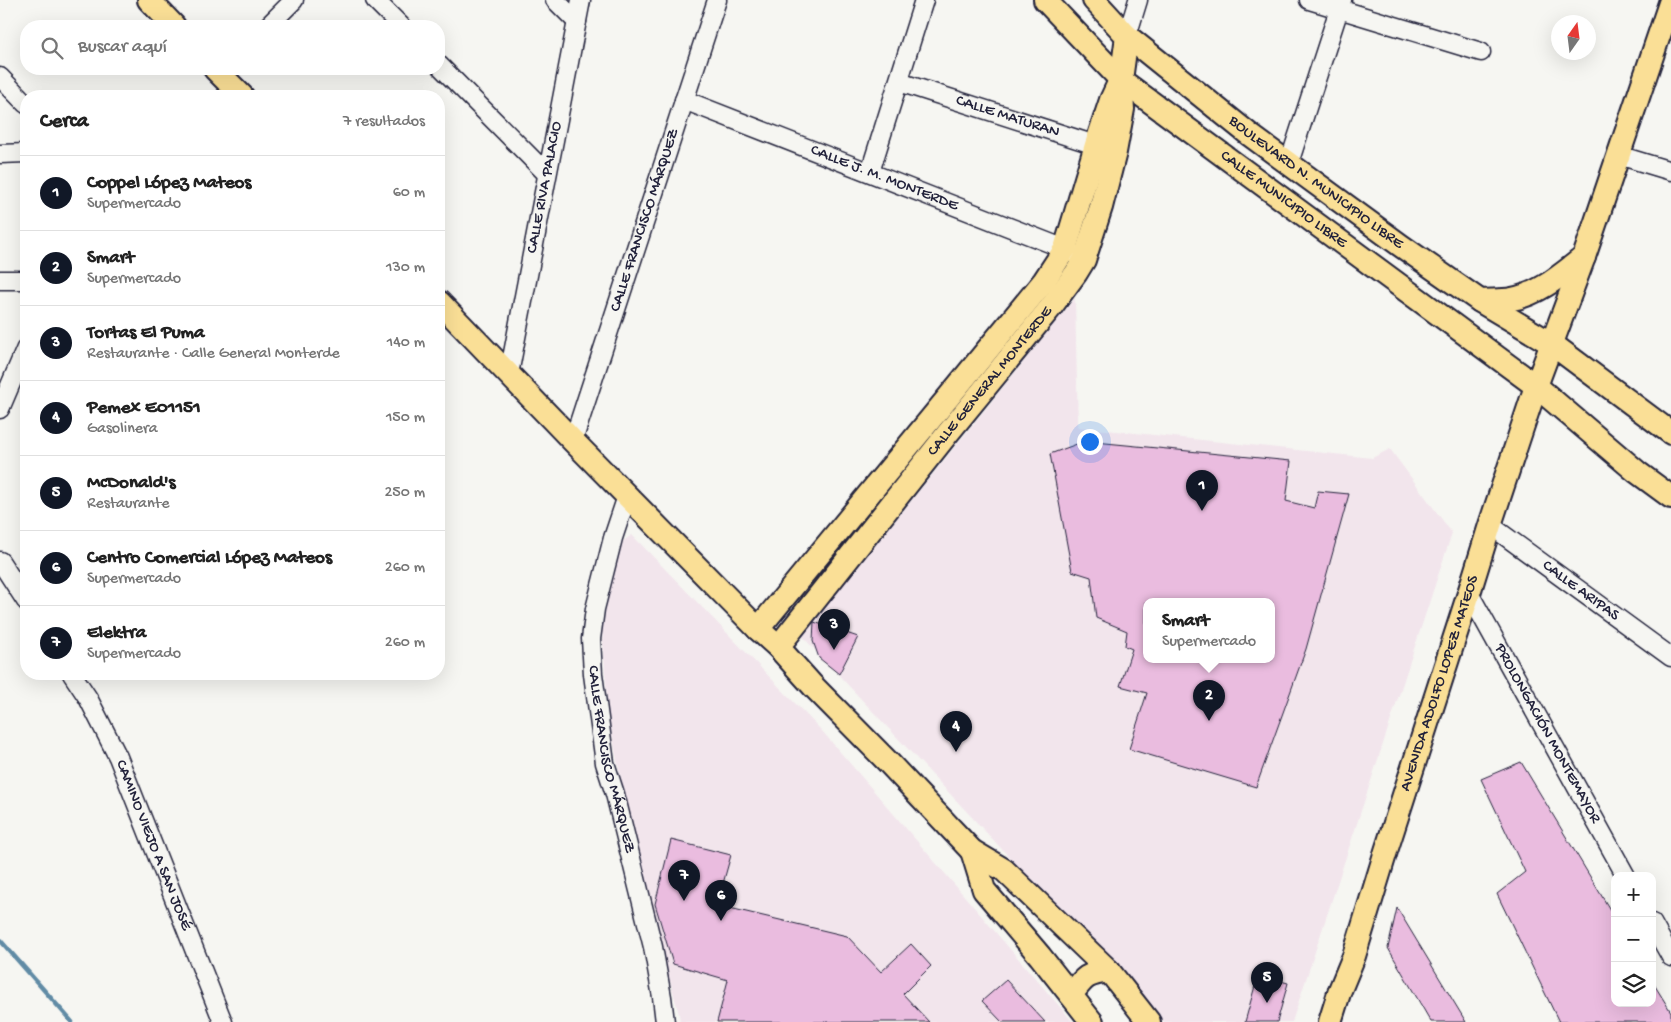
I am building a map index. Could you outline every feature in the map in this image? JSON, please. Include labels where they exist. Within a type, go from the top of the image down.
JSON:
[{"type":"main road","points":[[149,0],[168,20]]},
{"type":"main road","name":"CALLE MUNICIPIO LIBRE","points":[[1045,0],[1121,80],[1536,386],[1637,472],[1671,497]]},
{"type":"main road","name":"BOULEVARD N. MUNICIPIO LIBRE","points":[[1094,0],[1127,36],[1250,135],[1400,245],[1480,301],[1552,344],[1671,432]]},
{"type":"main road","name":"AVENIDA ADOLFO LOPEZ MATEOS","points":[[1331,1020],[1340,990],[1354,956],[1386,850],[1536,386],[1584,257],[1670,4]]},
{"type":"main road","name":"CALLE GENERAL MONTERDE","points":[[778,647],[1051,307],[1076,273],[1074,254],[1106,149],[1111,100],[1121,80],[1127,36]]},
{"type":"main road","points":[[224,75],[237,90]]},
{"type":"main road","points":[[1375,267],[1400,245]]},
{"type":"main road","name":"CALLE GENERAL MONTERDE","points":[[758,629],[1044,281],[1074,254]]},
{"type":"main road","points":[[1480,301],[1512,299],[1534,292],[1584,257]]},
{"type":"main road","points":[[445,308],[627,496],[778,647],[972,851],[1004,870],[1109,971],[1149,1022]]},
{"type":"main road","points":[[972,851],[984,890],[1072,995],[1092,1022]]},
{"type":"main road","points":[[1072,995],[1080,983],[1090,974],[1109,971]]},
{"type":"street","points":[[274,20],[294,0]]},
{"type":"street","points":[[375,0],[395,20]]},
{"type":"street","points":[[554,0],[577,22]]},
{"type":"street","name":"CALLE RIVA PALACIO","points":[[509,374],[581,0]]},
{"type":"street","name":"CALLE FRANCISCO MÁRQUEZ","points":[[573,441],[717,0]]},
{"type":"street","points":[[870,172],[924,0]]},
{"type":"street","name":"CALLE GENERAL MONTERDE","points":[[1127,36],[1138,0]]},
{"type":"street","points":[[1309,0],[1341,5],[1482,52]]},
{"type":"street","points":[[1290,163],[1341,5]]},
{"type":"street","points":[[445,70],[547,174]]},
{"type":"street","points":[[0,78],[20,98]]},
{"type":"street","name":"CALLE MATURAN","points":[[899,82],[1106,149]]},
{"type":"street","name":"CALLE J. M. MONTERDE","points":[[684,100],[1074,254]]},
{"type":"street","points":[[0,154],[20,153]]},
{"type":"street","points":[[1618,155],[1671,170]]},
{"type":"street","points":[[0,280],[20,280]]},
{"type":"street","points":[[0,410],[20,362]]},
{"type":"street","name":"CALLE FRANCISCO MÁRQUEZ","points":[[627,496],[595,609],[591,639],[593,674],[605,763],[615,794],[653,947],[665,1022]]},
{"type":"street","name":"CALLE ARIPAS","points":[[1490,525],[1671,657]]},
{"type":"street","points":[[0,561],[20,592]]},
{"type":"street","name":"PROLONGACIÓN MONTEMAYOR","points":[[1469,593],[1624,872]]},
{"type":"street","name":"CAMINO VIEJO A SAN JOSÉ","points":[[76,680],[88,698],[118,757],[223,1022]]},
{"type":"street","points":[[1656,930],[1671,957]]},
{"type":"shaded area","points":[[1075,298],[1078,427],[1372,458],[1390,449],[1452,533],[1292,1022],[1164,1022],[802,636]]},
{"type":"shaded area","points":[[632,535],[822,731],[1073,1022],[680,1022],[657,934],[608,714],[602,602],[623,541]]},
{"type":"building","points":[[1085,441],[1291,461],[1286,501],[1314,508],[1318,491],[1349,494],[1306,649],[1256,787],[1129,749],[1147,693],[1120,686],[1132,649],[1125,646],[1127,631],[1096,618],[1091,577],[1072,571],[1050,454]]},
{"type":"building","points":[[814,622],[858,637],[839,674],[819,658],[813,641]]},
{"type":"building","points":[[1521,762],[1611,911],[1611,1007],[1656,1007],[1656,988],[1671,1012],[1671,1022],[1559,1022],[1497,894],[1525,872],[1481,779]]},
{"type":"building","points":[[671,840],[731,855],[717,905],[847,936],[881,972],[911,944],[931,966],[903,994],[929,1022],[717,1022],[728,980],[673,964],[655,904]]},
{"type":"building","points":[[1397,908],[1466,1022],[1431,1022],[1388,948]]},
{"type":"building","points":[[1258,975],[1288,983],[1277,1022],[1245,1022]]},
{"type":"building","points":[[1006,980],[1045,1022],[1002,1022],[982,1001]]},
{"type":"waterway","points":[[0,940],[72,1022]]},
{"type":"place","name":"Coppel López Mateos","points":[[1202,511]]},
{"type":"place","name":"Tortas El Puma","points":[[834,650]]},
{"type":"place","name":"Smart","points":[[1209,721]]},
{"type":"place","name":"Pemex E01151","points":[[956,752]]},
{"type":"place","name":"Elektra","points":[[684,901]]},
{"type":"place","name":"Centro Comercial López Mateos","points":[[721,921]]},
{"type":"place","name":"McDonald's","points":[[1267,1003]]}]
